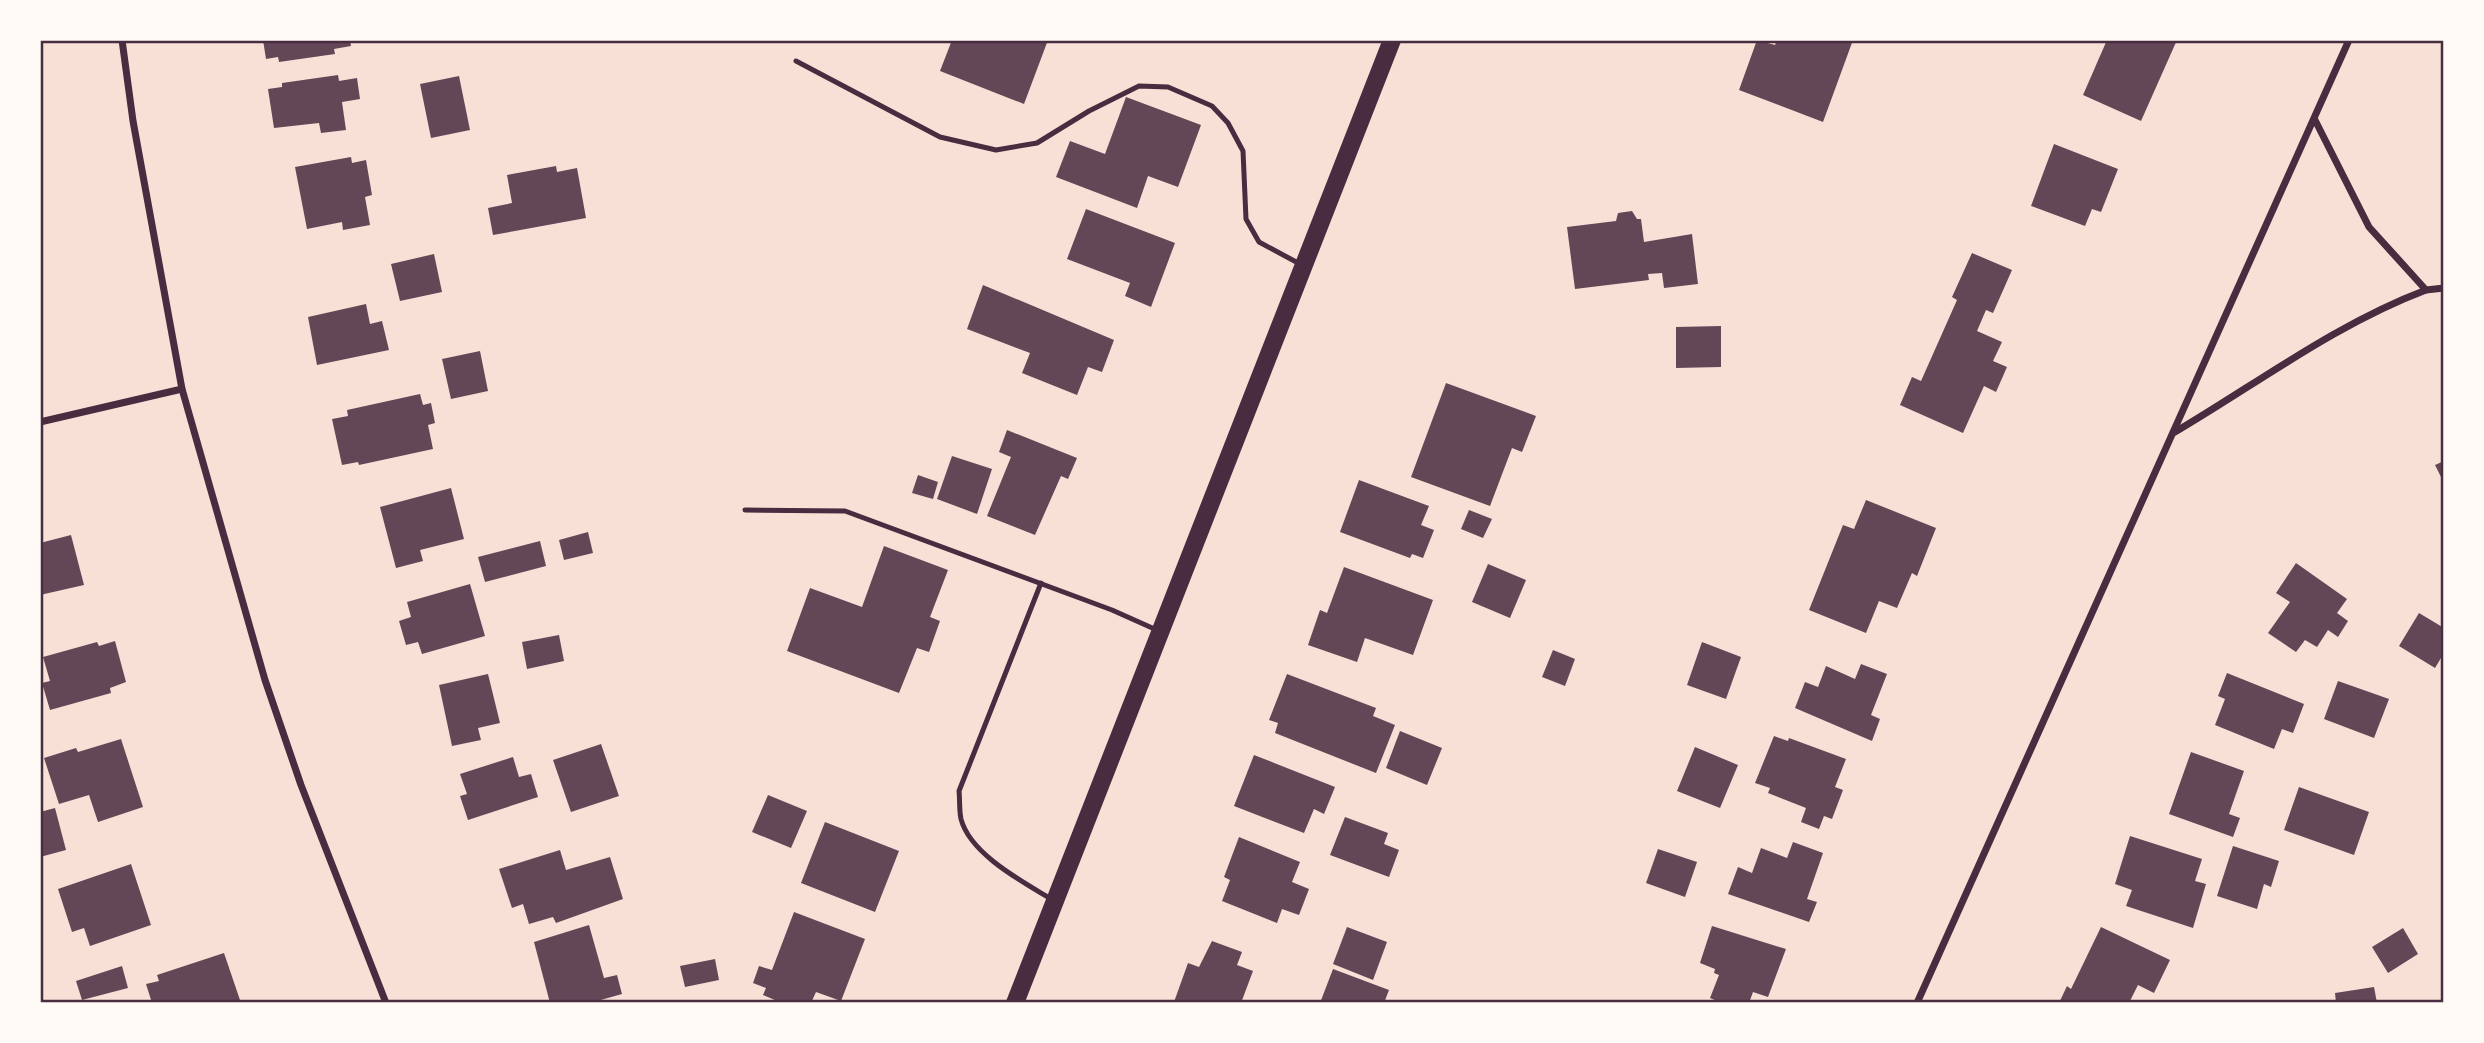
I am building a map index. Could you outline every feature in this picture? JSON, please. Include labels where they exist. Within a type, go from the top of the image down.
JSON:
[{"type":"main road","points":[[1015,1003],[1392,40]]},
{"type":"street","points":[[122,40],[133,121],[182,389],[279,719],[305,798],[386,1003]]},
{"type":"street","points":[[1917,1003],[2349,40]]},
{"type":"street","points":[[2315,120],[2369,227],[2426,290]]},
{"type":"street","points":[[2175,432],[2336,332],[2385,305],[2426,290],[2444,288]]},
{"type":"street","points":[[40,422],[182,389]]},
{"type":"lane","points":[[796,61],[940,137],[996,150],[1037,144],[1089,111],[1139,86],[1168,87],[1212,107],[1228,122],[1243,151],[1246,219],[1259,242],[1304,266]]},
{"type":"lane","points":[[745,510],[845,511],[1041,583],[1162,632]]},
{"type":"lane","points":[[1041,583],[959,791],[961,820],[973,842],[1007,872],[1055,902]]},
{"type":"building","points":[[263,40],[350,40],[351,46],[334,49],[335,54],[279,62],[278,57],[266,59]]},
{"type":"building","points":[[952,40],[1048,40],[1024,104],[940,71]]},
{"type":"building","points":[[1757,40],[1775,45],[1777,40],[1853,40],[1823,122],[1739,90]]},
{"type":"building","points":[[2107,40],[2177,40],[2141,121],[2083,95]]},
{"type":"building","points":[[338,75],[339,81],[357,78],[360,99],[342,102],[346,130],[321,133],[319,123],[274,128],[268,89],[282,87],[282,83]]},
{"type":"building","points":[[459,76],[470,130],[431,138],[420,84]]},
{"type":"building","points":[[1126,97],[1201,125],[1178,187],[1148,176],[1137,208],[1056,177],[1070,141],[1105,154]]},
{"type":"building","points":[[2054,144],[2118,169],[2101,212],[2092,209],[2085,226],[2031,206]]},
{"type":"building","points":[[351,157],[352,163],[366,160],[372,195],[365,197],[370,225],[343,230],[342,222],[307,229],[295,167]]},
{"type":"building","points":[[556,166],[557,172],[577,168],[586,218],[493,235],[488,208],[512,203],[507,175]]},
{"type":"building","points":[[1086,209],[1175,243],[1151,307],[1125,296],[1130,283],[1067,259]]},
{"type":"building","points":[[1632,211],[1637,219],[1641,219],[1644,242],[1692,234],[1698,284],[1664,288],[1662,273],[1648,274],[1649,280],[1575,289],[1567,227],[1616,221],[1618,213]]},
{"type":"building","points":[[1972,253],[2012,270],[1993,313],[1986,310],[1977,331],[2002,342],[1993,361],[2007,367],[1996,392],[1984,386],[1963,433],[1900,405],[1912,377],[1921,381],[1957,300],[1952,297]]},
{"type":"building","points":[[434,254],[442,292],[400,301],[391,264]]},
{"type":"building","points":[[983,285],[1114,340],[1102,372],[1088,367],[1077,395],[1022,373],[1030,353],[967,329]]},
{"type":"building","points":[[366,304],[370,324],[382,321],[389,350],[317,365],[308,317]]},
{"type":"building","points":[[1721,326],[1721,367],[1676,368],[1676,327]]},
{"type":"building","points":[[480,351],[488,391],[451,399],[442,359]]},
{"type":"building","points":[[1446,383],[1536,416],[1522,452],[1512,448],[1490,506],[1411,477]]},
{"type":"building","points":[[420,394],[423,405],[431,403],[435,423],[428,425],[433,449],[359,465],[358,462],[342,465],[332,419],[348,416],[347,410]]},
{"type":"building","points":[[1007,430],[1077,458],[1068,479],[1061,476],[1035,535],[987,516],[1011,457],[999,452]]},
{"type":"building","points":[[952,456],[992,469],[977,514],[937,499]]},
{"type":"building","points":[[2444,461],[2444,483],[2435,465]]},
{"type":"building","points":[[918,475],[938,482],[933,499],[912,493]]},
{"type":"building","points":[[1359,480],[1429,506],[1421,525],[1434,530],[1423,558],[1412,554],[1410,558],[1340,532]]},
{"type":"building","points":[[451,488],[464,539],[420,550],[423,561],[396,568],[380,507]]},
{"type":"building","points":[[1866,500],[1936,528],[1917,576],[1912,573],[1897,608],[1879,601],[1866,633],[1809,610],[1843,525],[1854,529]]},
{"type":"building","points":[[1469,510],[1492,519],[1483,538],[1461,529]]},
{"type":"building","points":[[588,532],[593,553],[564,560],[559,540]]},
{"type":"building","points":[[71,535],[84,585],[40,595],[40,543]]},
{"type":"building","points":[[540,541],[546,566],[485,582],[478,557]]},
{"type":"building","points":[[884,546],[948,570],[930,617],[940,621],[929,652],[917,648],[899,693],[787,651],[810,588],[862,607]]},
{"type":"building","points":[[2296,563],[2347,599],[2337,613],[2348,621],[2338,637],[2328,630],[2317,647],[2305,640],[2296,652],[2268,633],[2290,602],[2276,593]]},
{"type":"building","points":[[1488,564],[1526,580],[1510,618],[1472,602]]},
{"type":"building","points":[[1344,567],[1433,600],[1413,655],[1365,638],[1357,662],[1308,645],[1320,610],[1327,613]]},
{"type":"building","points":[[470,584],[485,636],[422,654],[418,642],[406,645],[399,621],[411,617],[407,602]]},
{"type":"building","points":[[2419,613],[2444,628],[2444,653],[2435,668],[2399,646]]},
{"type":"building","points":[[559,635],[564,661],[527,669],[522,642]]},
{"type":"building","points":[[115,641],[126,682],[110,688],[111,693],[50,710],[42,683],[50,681],[43,657],[97,642],[99,646]]},
{"type":"building","points":[[1702,642],[1741,657],[1726,699],[1687,685]]},
{"type":"building","points":[[1553,650],[1575,659],[1565,686],[1542,677]]},
{"type":"building","points":[[1861,664],[1887,674],[1871,715],[1880,719],[1872,741],[1795,708],[1805,682],[1818,687],[1826,666],[1855,679]]},
{"type":"building","points":[[2227,673],[2304,704],[2293,733],[2282,729],[2274,749],[2215,725],[2225,699],[2218,696]]},
{"type":"building","points":[[488,674],[500,723],[478,728],[481,740],[452,746],[439,685]]},
{"type":"building","points":[[1287,674],[1376,708],[1373,716],[1395,725],[1376,773],[1275,733],[1278,723],[1269,720]]},
{"type":"building","points":[[2338,681],[2389,699],[2374,738],[2324,719]]},
{"type":"building","points":[[1400,731],[1442,748],[1427,785],[1386,768]]},
{"type":"building","points":[[1774,736],[1788,741],[1789,738],[1846,759],[1835,787],[1843,790],[1832,819],[1824,816],[1819,829],[1801,822],[1806,808],[1768,793],[1770,788],[1755,783]]},
{"type":"building","points":[[121,739],[143,807],[98,822],[89,795],[59,804],[44,758],[76,748],[78,752]]},
{"type":"building","points":[[601,744],[619,796],[571,812],[553,760]]},
{"type":"building","points":[[1695,747],[1738,765],[1720,808],[1677,791]]},
{"type":"building","points":[[2191,752],[2244,771],[2229,814],[2240,818],[2233,837],[2169,814]]},
{"type":"building","points":[[1254,755],[1335,787],[1324,814],[1314,809],[1304,833],[1234,806]]},
{"type":"building","points":[[513,757],[519,777],[531,774],[538,797],[468,820],[460,796],[467,794],[460,774]]},
{"type":"building","points":[[2299,787],[2369,812],[2354,855],[2284,830]]},
{"type":"building","points":[[768,795],[807,811],[791,848],[752,832]]},
{"type":"building","points":[[55,808],[66,850],[40,857],[40,812]]},
{"type":"building","points":[[1345,817],[1388,833],[1384,844],[1399,850],[1389,877],[1330,855]]},
{"type":"building","points":[[825,822],[899,851],[875,912],[801,883]]},
{"type":"building","points":[[2130,836],[2202,859],[2195,881],[2206,884],[2193,928],[2126,906],[2132,890],[2115,884]]},
{"type":"building","points":[[1239,837],[1300,862],[1292,882],[1309,889],[1299,915],[1282,909],[1277,923],[1222,901],[1230,880],[1224,877]]},
{"type":"building","points":[[1793,842],[1823,853],[1807,899],[1817,902],[1809,922],[1728,894],[1738,867],[1752,873],[1761,848],[1787,858]]},
{"type":"building","points":[[2233,846],[2279,861],[2271,887],[2264,884],[2257,909],[2217,896]]},
{"type":"building","points":[[1658,849],[1697,862],[1685,897],[1646,883]]},
{"type":"building","points":[[560,850],[566,870],[610,857],[623,899],[556,923],[553,917],[529,924],[523,904],[512,908],[499,869]]},
{"type":"building","points":[[131,864],[151,925],[90,946],[84,928],[72,932],[58,889]]},
{"type":"building","points":[[794,912],[865,939],[841,1001],[816,992],[811,1003],[782,1003],[763,995],[766,988],[753,983],[759,966],[772,970]]},
{"type":"building","points":[[589,925],[604,978],[617,975],[622,994],[590,1003],[550,1003],[534,942]]},
{"type":"building","points":[[1712,926],[1786,949],[1768,997],[1753,992],[1749,1003],[1722,1003],[1710,998],[1719,975],[1714,973],[1715,969],[1700,963]]},
{"type":"building","points":[[1347,927],[1387,942],[1373,980],[1333,964]]},
{"type":"building","points":[[2101,927],[2170,960],[2154,993],[2138,985],[2129,1003],[2059,1003],[2067,986],[2071,989]]},
{"type":"building","points":[[2403,928],[2418,954],[2388,973],[2372,947]]},
{"type":"building","points":[[1212,941],[1242,952],[1237,965],[1253,971],[1241,1003],[1174,1002],[1188,963],[1199,967]]},
{"type":"building","points":[[224,953],[241,1003],[152,1003],[146,984],[159,981],[157,975]]},
{"type":"building","points":[[715,959],[719,980],[685,987],[680,966]]},
{"type":"building","points":[[122,966],[128,988],[82,1000],[76,981]]},
{"type":"building","points":[[1333,969],[1389,990],[1384,1003],[1320,1003]]},
{"type":"building","points":[[2374,987],[2377,1003],[2336,1003],[2335,993]]}]
